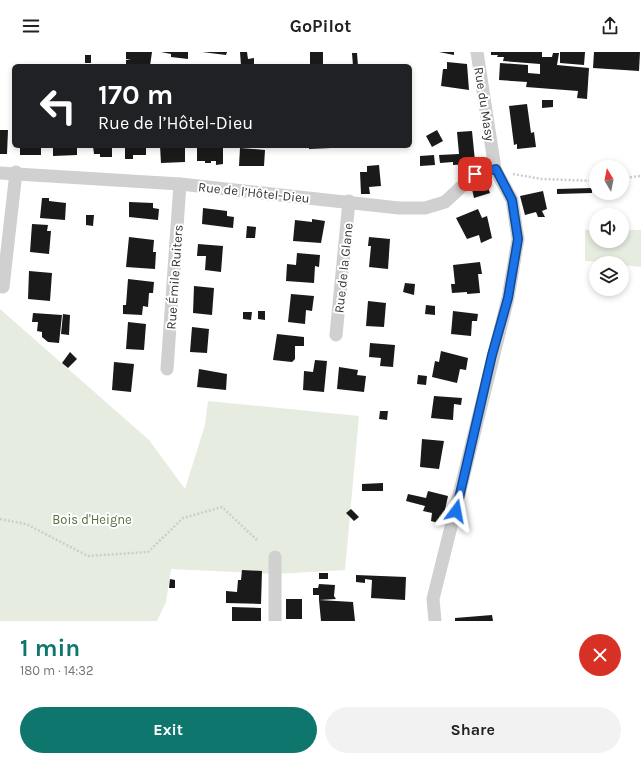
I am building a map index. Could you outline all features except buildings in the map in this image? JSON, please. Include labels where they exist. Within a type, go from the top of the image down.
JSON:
[{"type":"street","name":"Rue du Masy","points":[[435,621],[433,599],[508,298],[518,239],[512,200],[496,169],[477,52]]},
{"type":"street","name":"Rue de l’Hôtel-Dieu","points":[[0,173],[16,172],[180,184],[399,208],[425,208],[445,202],[475,174],[496,169]]},
{"type":"street","points":[[4,287],[16,172]]},
{"type":"street","name":"Rue Émile Ruiters","points":[[167,369],[180,184]]},
{"type":"street","name":"Rue de la Glane","points":[[336,335],[349,202]]},
{"type":"street","points":[[275,557],[275,621]]},
{"type":"path","points":[[496,169],[542,179],[589,181]]},
{"type":"path","points":[[629,177],[641,176]]},
{"type":"path","points":[[0,519],[26,524],[88,556],[148,552],[182,518],[222,507],[257,540]]},
{"type":"green space","points":[[585,230],[589,230],[589,248],[629,248],[629,230],[641,230],[641,267],[629,266],[629,256],[589,256],[589,261],[585,261]]},
{"type":"green space","name":"Bois d'Heigne","points":[[0,309],[149,440],[185,489],[205,425],[208,401],[359,416],[345,570],[275,574],[171,569],[166,602],[157,621],[0,621]]},
{"type":"route","points":[[456,511],[492,355],[508,298],[518,239],[512,200],[496,169],[475,174]]}]
